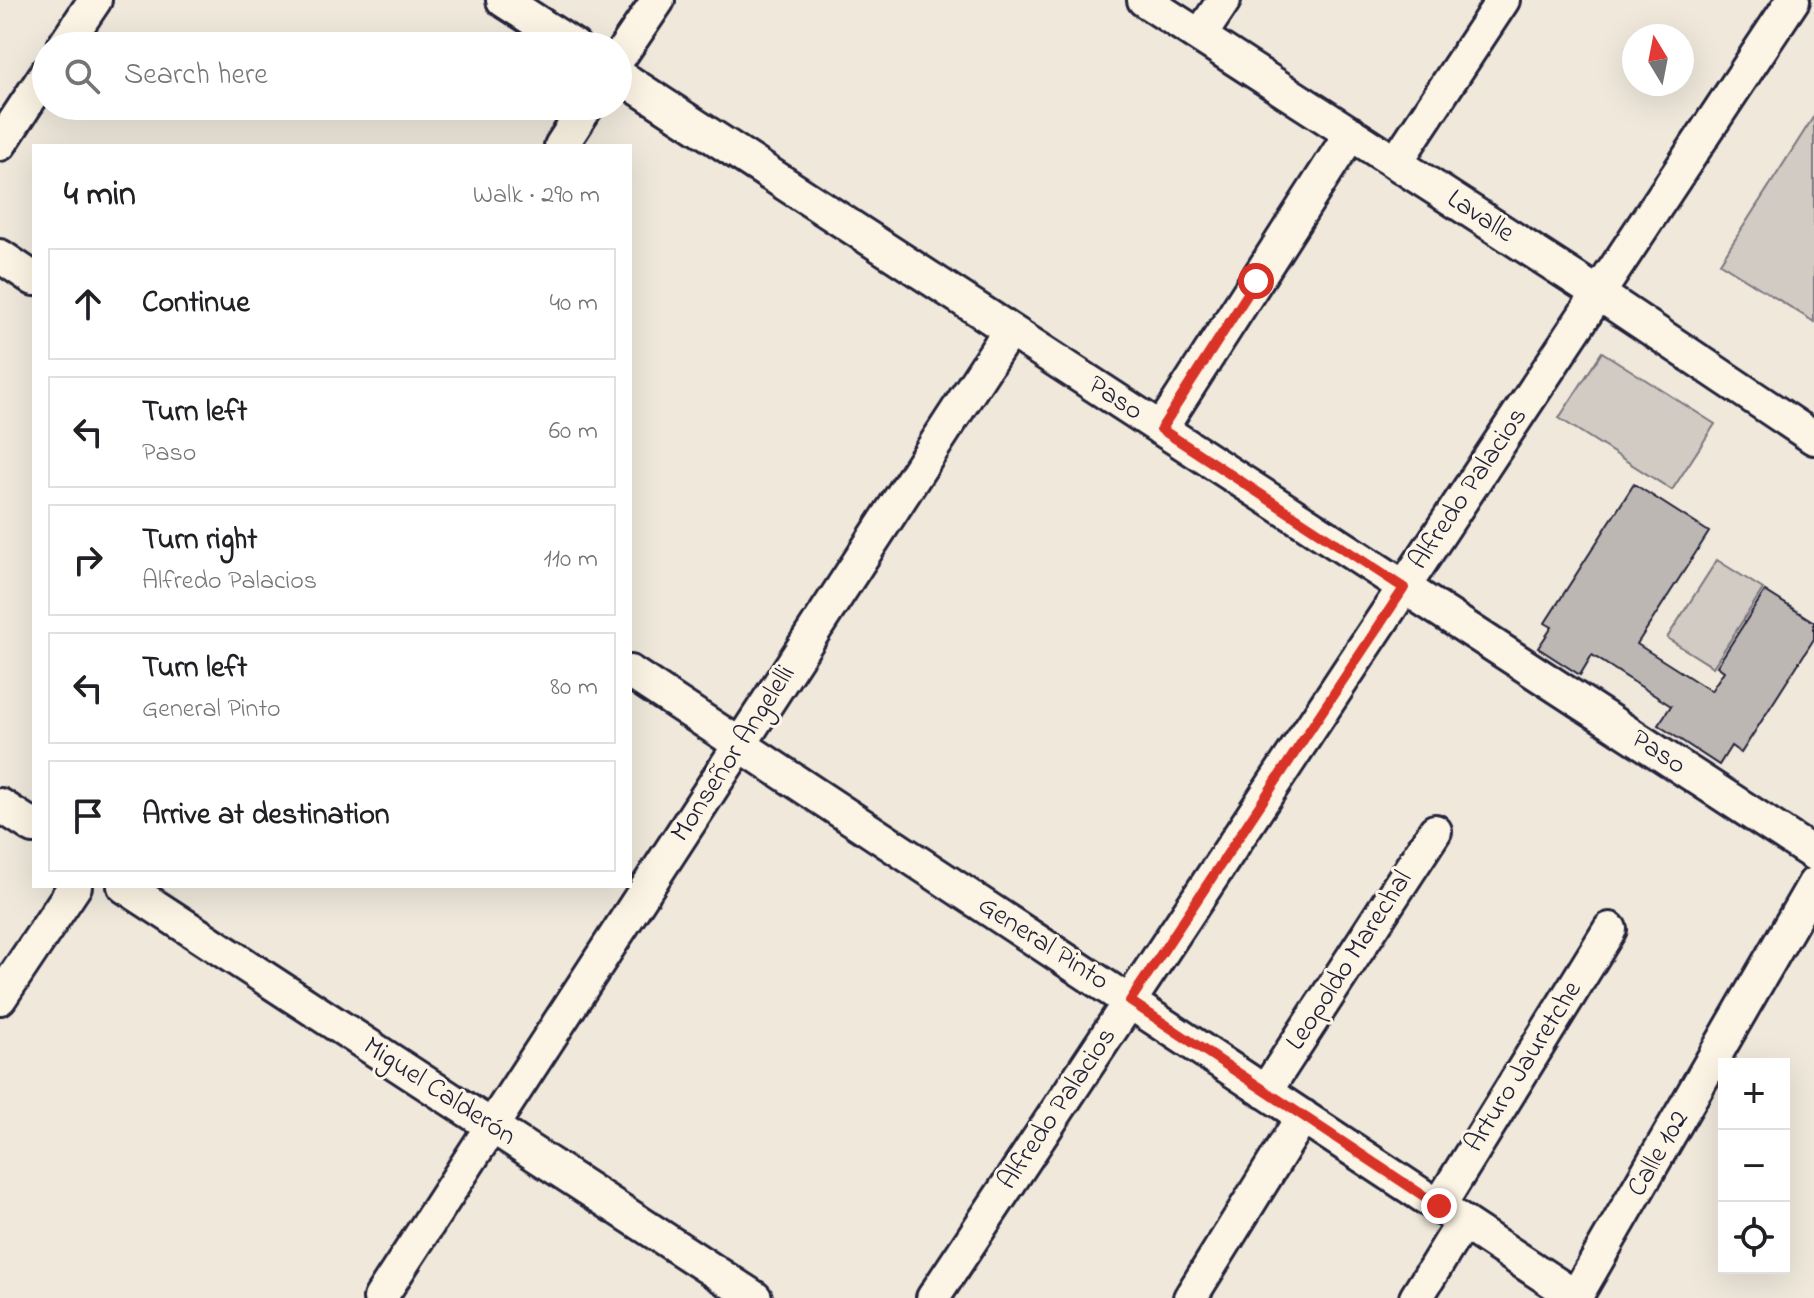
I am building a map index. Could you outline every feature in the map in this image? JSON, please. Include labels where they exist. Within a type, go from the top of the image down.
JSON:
[{"type":"street","points":[[73,32],[95,0]]},
{"type":"street","points":[[503,0],[552,32]]},
{"type":"street","points":[[632,38],[658,0]]},
{"type":"street","name":"Lavalle","points":[[1144,0],[1599,294],[1814,438]]},
{"type":"street","points":[[1200,36],[1224,0]]},
{"type":"street","points":[[1396,162],[1503,0]]},
{"type":"street","name":"Alfredo Palacios","points":[[933,1298],[1793,0]]},
{"type":"street","name":"Paso","points":[[632,84],[1814,854]]},
{"type":"street","points":[[0,144],[32,95]]},
{"type":"street","points":[[562,144],[578,120]]},
{"type":"street","points":[[1161,429],[1351,133]]},
{"type":"street","points":[[0,256],[32,278]]},
{"type":"street","name":"Monseñor Angelelli","points":[[380,1298],[1009,331]]},
{"type":"street","name":"General Pinto","points":[[632,673],[1576,1297]]},
{"type":"street","points":[[0,805],[32,826]]},
{"type":"street","name":"Leopoldo Marechal","points":[[1265,1092],[1435,831]]},
{"type":"street","name":"Calle 102","points":[[1576,1297],[1814,884]]},
{"type":"street","points":[[0,998],[74,888]]},
{"type":"street","name":"Miguel Calderón","points":[[127,888],[755,1298]]},
{"type":"street","name":"Arturo Jauretche","points":[[1416,1298],[1451,1214],[1610,929]]},
{"type":"street","points":[[1190,1298],[1303,1116]]},
{"type":"shaded area","points":[[1814,116],[1814,322],[1720,263]]},
{"type":"shaded area","points":[[1602,352],[1715,424],[1672,490],[1559,418]]},
{"type":"shaded area","points":[[1717,560],[1763,589],[1713,667],[1667,638]]},
{"type":"building","points":[[1634,484],[1709,532],[1637,644],[1711,691],[1724,671],[1717,666],[1765,591],[1814,622],[1814,639],[1741,753],[1731,746],[1719,765],[1658,725],[1671,706],[1592,655],[1580,675],[1538,648],[1552,627],[1545,623]]},
{"type":"route","points":[[1256,281],[1161,429],[1404,588],[1130,1001],[1439,1206]]}]
